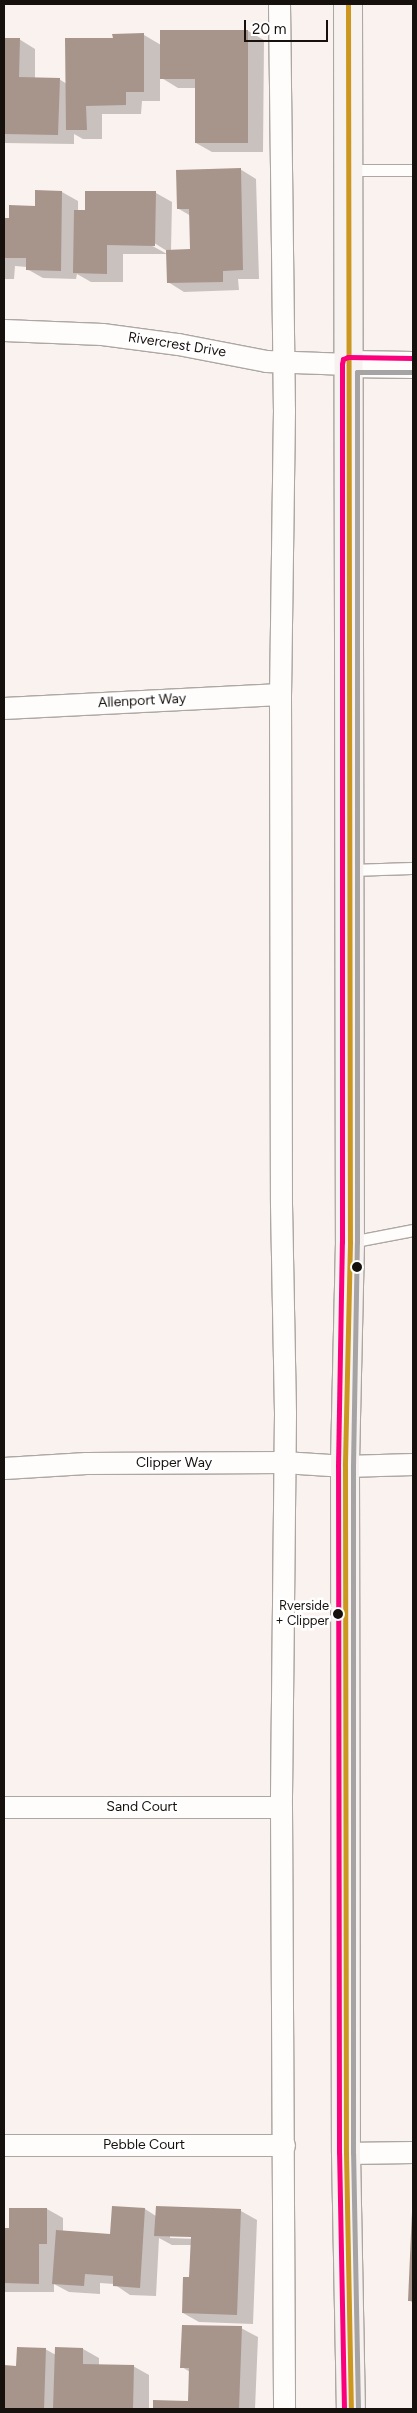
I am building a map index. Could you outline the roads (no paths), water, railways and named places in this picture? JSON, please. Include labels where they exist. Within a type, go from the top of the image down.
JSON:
[{"type":"main road","points":[[348,4],[350,1242],[345,1466],[346,2153],[351,2409]]},
{"type":"street","points":[[278,4],[284,410],[280,694],[283,1462],[285,1504],[281,1807],[284,2409]]},
{"type":"street","name":"Rivercrest Drive","points":[[4,330],[102,334],[178,344],[266,361],[349,364]]},
{"type":"street","points":[[349,364],[413,364]]},
{"type":"street","name":"Allenport Way","points":[[4,708],[280,694]]},
{"type":"street","name":"Clipper Way","points":[[4,1468],[86,1463],[283,1462],[345,1466],[413,1464]]},
{"type":"street","name":"Sand Court","points":[[4,1807],[281,1807]]},
{"type":"street","name":"Pebble Court","points":[[4,2145],[284,2145]]},
{"type":"street","points":[[346,2153],[413,2152]]},
{"type":"lane","points":[[349,170],[413,170]]},
{"type":"lane","points":[[350,870],[413,868]]},
{"type":"lane","points":[[350,1242],[413,1230]]},
{"type":"place","name":"Rverside + Clipper","points":[[338,1614]]}]
